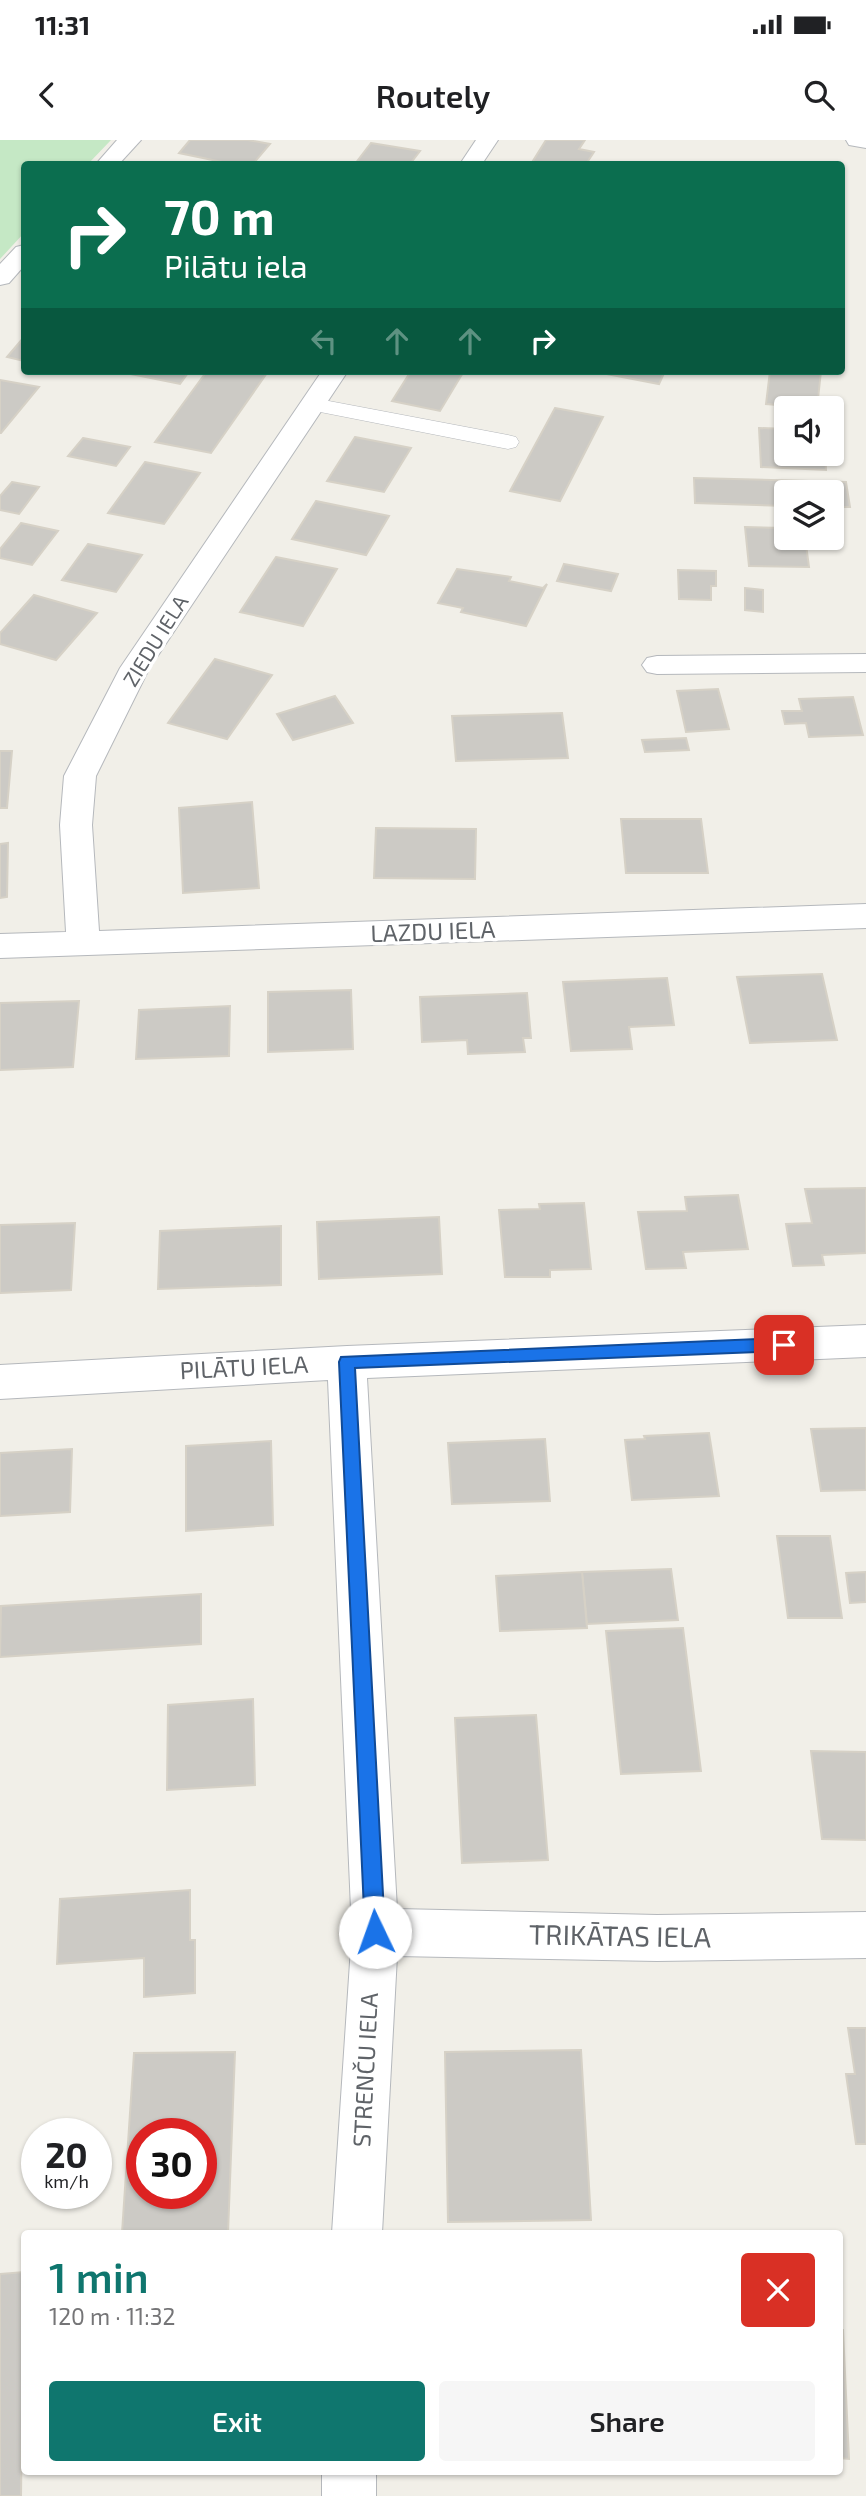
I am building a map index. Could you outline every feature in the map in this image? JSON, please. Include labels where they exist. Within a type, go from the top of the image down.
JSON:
[{"type":"street","points":[[110,161],[130,140]]},
{"type":"street","points":[[473,161],[487,140]]},
{"type":"street","points":[[857,140],[866,141]]},
{"type":"street","points":[[0,278],[21,255]]},
{"type":"street","name":"ZIEDU IELA","points":[[83,945],[76,825],[80,776],[135,668],[332,375]]},
{"type":"street","points":[[657,665],[866,663]]},
{"type":"street","name":"LAZDU IELA","points":[[0,946],[866,916]]},
{"type":"street","name":"PILĀTU IELA","points":[[0,1382],[347,1362],[866,1341]]},
{"type":"street","name":"STRENČU IELA","points":[[347,1362],[375,1932],[357,2230]]},
{"type":"street","name":"TRIKĀTAS IELA","points":[[375,1932],[657,1938],[866,1935]]},
{"type":"street","points":[[348,2496],[349,2475]]},
{"type":"lane","points":[[313,404],[508,442]]},
{"type":"green space","points":[[0,140],[111,140],[91,161],[21,161],[21,236],[0,259]]},
{"type":"building","points":[[190,140],[248,140],[270,144],[256,161],[218,161],[179,153]]},
{"type":"building","points":[[546,140],[585,140],[579,149],[594,152],[588,161],[533,161]]},
{"type":"building","points":[[371,143],[420,151],[412,161],[357,161]]},
{"type":"building","points":[[21,341],[21,360],[7,357]]},
{"type":"building","points":[[135,375],[187,375],[180,384]]},
{"type":"building","points":[[204,375],[266,375],[211,453],[155,442]]},
{"type":"building","points":[[408,375],[462,375],[440,411],[392,401]]},
{"type":"building","points":[[612,375],[663,375],[659,384]]},
{"type":"building","points":[[770,375],[821,375],[818,396],[774,396],[774,405],[766,404]]},
{"type":"building","points":[[0,380],[39,387],[1,433],[0,433]]},
{"type":"building","points":[[555,408],[603,417],[560,501],[510,491]]},
{"type":"building","points":[[759,428],[774,429],[774,466],[826,466],[826,470],[761,467]]},
{"type":"building","points":[[355,437],[411,448],[384,492],[327,481]]},
{"type":"building","points":[[83,438],[130,447],[116,466],[68,456]]},
{"type":"building","points":[[145,462],[200,473],[164,524],[108,513]]},
{"type":"building","points":[[694,478],[774,480],[774,506],[695,503]]},
{"type":"building","points":[[12,482],[39,487],[19,514],[0,510],[0,496]]},
{"type":"building","points":[[844,482],[846,482],[850,507],[844,507]]},
{"type":"building","points":[[316,501],[389,516],[366,555],[292,539]]},
{"type":"building","points":[[21,523],[58,531],[32,565],[0,558],[0,549]]},
{"type":"building","points":[[745,527],[774,528],[774,550],[807,550],[809,567],[749,566]]},
{"type":"building","points":[[88,544],[142,555],[116,592],[62,580]]},
{"type":"building","points":[[276,557],[337,569],[303,626],[240,612]]},
{"type":"building","points":[[564,564],[618,574],[611,591],[557,581]]},
{"type":"building","points":[[457,569],[511,577],[509,581],[543,588],[547,584],[526,626],[461,612],[463,608],[438,603]]},
{"type":"building","points":[[678,570],[716,571],[716,586],[711,586],[711,600],[679,599]]},
{"type":"building","points":[[745,588],[763,590],[763,612],[745,610]]},
{"type":"building","points":[[34,595],[97,613],[56,660],[0,644],[0,633]]},
{"type":"building","points":[[215,659],[272,675],[227,739],[168,723]]},
{"type":"building","points":[[718,689],[729,729],[686,732],[677,691]]},
{"type":"building","points":[[335,696],[353,723],[293,740],[277,714]]},
{"type":"building","points":[[853,697],[863,735],[809,737],[806,723],[785,724],[782,711],[802,711],[799,699]]},
{"type":"building","points":[[562,713],[568,758],[456,761],[452,716]]},
{"type":"building","points":[[686,738],[689,750],[645,752],[642,740]]},
{"type":"building","points":[[0,751],[12,751],[7,808],[0,808]]},
{"type":"building","points":[[252,802],[259,888],[183,893],[179,808]]},
{"type":"building","points":[[621,819],[701,819],[708,873],[626,873]]},
{"type":"building","points":[[376,828],[476,829],[475,879],[374,878]]},
{"type":"building","points":[[8,843],[7,897],[0,898],[0,844]]},
{"type":"building","points":[[822,974],[837,1040],[750,1043],[737,977]]},
{"type":"building","points":[[667,978],[674,1025],[629,1027],[632,1049],[571,1051],[563,982]]},
{"type":"building","points":[[351,990],[353,1049],[268,1052],[268,992]]},
{"type":"building","points":[[527,993],[531,1038],[523,1038],[525,1052],[468,1054],[467,1040],[422,1042],[420,997]]},
{"type":"building","points":[[79,1001],[73,1067],[0,1070],[0,1003]]},
{"type":"building","points":[[230,1006],[229,1056],[136,1059],[139,1010]]},
{"type":"building","points":[[866,1188],[866,1253],[822,1255],[824,1265],[793,1266],[786,1224],[812,1223],[805,1189]]},
{"type":"building","points":[[738,1195],[748,1249],[683,1252],[686,1268],[646,1269],[638,1212],[687,1211],[685,1197]]},
{"type":"building","points":[[584,1203],[591,1269],[550,1270],[550,1277],[505,1277],[499,1210],[540,1209],[539,1204]]},
{"type":"building","points":[[439,1217],[442,1274],[319,1279],[317,1222]]},
{"type":"building","points":[[75,1223],[71,1290],[0,1293],[0,1225]]},
{"type":"building","points":[[281,1226],[281,1285],[158,1289],[160,1231]]},
{"type":"building","points":[[866,1428],[866,1490],[821,1491],[811,1429]]},
{"type":"building","points":[[709,1433],[719,1496],[632,1500],[625,1440],[645,1439],[644,1436]]},
{"type":"building","points":[[545,1439],[550,1501],[452,1504],[448,1443]]},
{"type":"building","points":[[271,1441],[273,1525],[186,1531],[186,1446]]},
{"type":"building","points":[[72,1449],[70,1512],[0,1516],[0,1453]]},
{"type":"building","points":[[777,1536],[830,1536],[842,1618],[788,1618]]},
{"type":"building","points":[[671,1569],[678,1620],[587,1624],[582,1572]]},
{"type":"building","points":[[582,1572],[587,1628],[500,1631],[496,1576]]},
{"type":"building","points":[[866,1572],[866,1602],[850,1603],[846,1573]]},
{"type":"building","points":[[201,1594],[201,1644],[0,1657],[1,1606]]},
{"type":"building","points":[[683,1628],[701,1771],[621,1774],[606,1631]]},
{"type":"building","points":[[253,1699],[255,1785],[167,1790],[168,1705]]},
{"type":"building","points":[[536,1715],[548,1860],[462,1863],[455,1718]]},
{"type":"building","points":[[811,1751],[866,1752],[866,1840],[822,1839]]},
{"type":"building","points":[[190,1890],[190,1940],[195,1940],[195,1993],[144,1997],[144,1958],[57,1964],[60,1899]]},
{"type":"building","points":[[848,2028],[866,2028],[866,2144],[856,2144],[846,2074],[855,2074]]},
{"type":"building","points":[[581,2050],[591,2220],[448,2222],[445,2052]]},
{"type":"building","points":[[235,2052],[228,2230],[122,2230],[126,2173],[126,2209],[217,2209],[217,2118],[130,2118],[134,2053]]},
{"type":"building","points":[[21,2272],[21,2496],[0,2496],[0,2274]]},
{"type":"building","points":[[843,2330],[849,2459],[843,2458]]},
{"type":"route","points":[[375,1932],[347,1362],[784,1345]]}]
